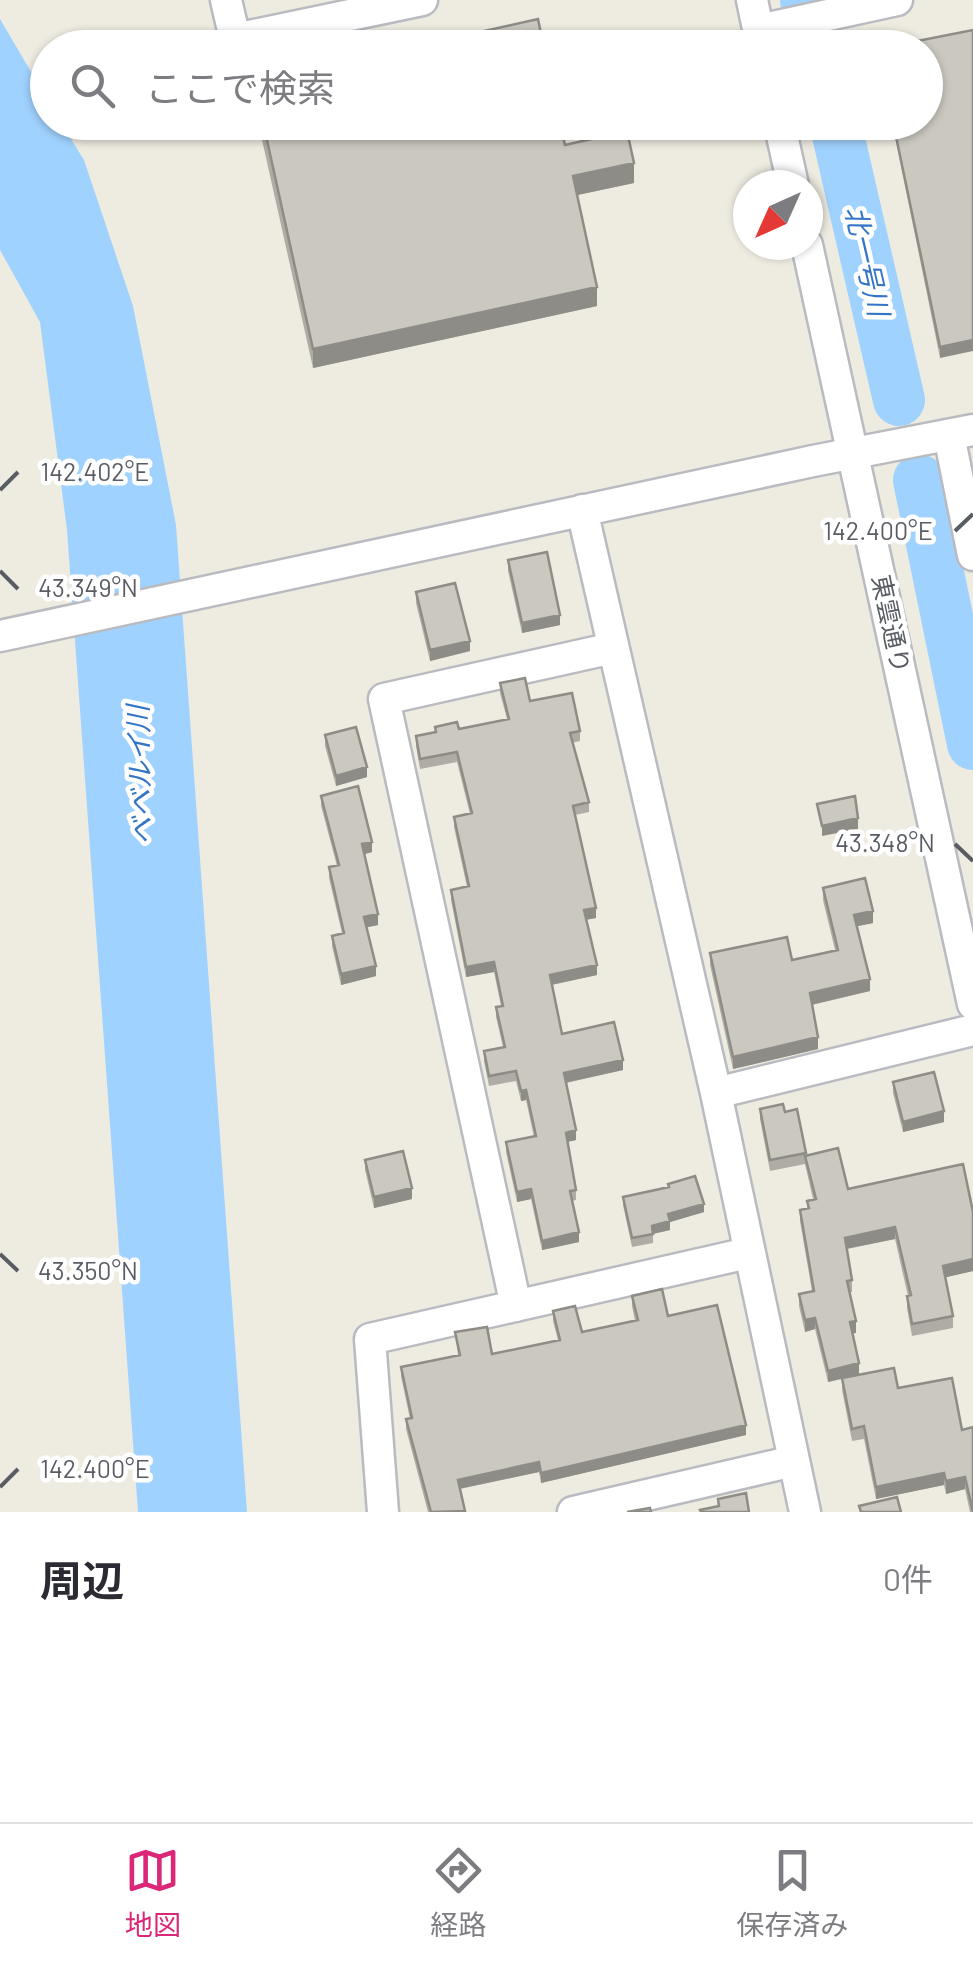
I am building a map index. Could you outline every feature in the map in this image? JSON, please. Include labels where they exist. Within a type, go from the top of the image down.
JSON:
[{"type":"street","points":[[226,0],[233,30]]},
{"type":"street","points":[[282,30],[422,0]]},
{"type":"street","points":[[752,0],[759,30]]},
{"type":"street","points":[[780,30],[800,21],[897,0]]},
{"type":"street","points":[[783,140],[790,170]]},
{"type":"street","name":"東雲通り","points":[[810,260],[973,1004]]},
{"type":"street","points":[[0,636],[961,432],[973,555]]},
{"type":"street","points":[[582,510],[716,1093],[805,1512]]},
{"type":"street","points":[[516,1306],[384,699],[613,648]]},
{"type":"street","points":[[716,1093],[973,1030]]},
{"type":"street","points":[[383,1512],[370,1339],[748,1253]]},
{"type":"street","points":[[574,1512],[794,1461]]},
{"type":"water","name":"ベベルイ川","points":[[0,19],[30,70],[30,140],[72,140],[84,160],[133,306],[176,525],[247,1512],[138,1512],[67,530],[40,322],[0,250]]},
{"type":"building","points":[[538,19],[540,30],[489,30]]},
{"type":"building","points":[[973,30],[973,340],[940,347],[897,140],[943,140],[943,36]]},
{"type":"building","points":[[267,140],[564,140],[565,145],[587,140],[629,140],[634,163],[573,176],[597,287],[313,349]]},
{"type":"building","points":[[547,552],[560,615],[522,623],[508,560]]},
{"type":"building","points":[[455,583],[470,641],[430,650],[416,592]]},
{"type":"building","points":[[525,678],[530,701],[572,693],[580,731],[570,733],[589,802],[573,806],[596,908],[584,910],[597,965],[550,975],[562,1034],[614,1022],[623,1060],[564,1073],[576,1130],[566,1133],[576,1190],[570,1191],[579,1232],[542,1241],[531,1189],[517,1192],[506,1142],[536,1136],[526,1090],[521,1091],[516,1071],[489,1076],[484,1051],[505,1047],[496,1007],[503,1006],[494,962],[466,967],[451,890],[469,886],[454,817],[472,813],[457,752],[420,759],[416,736],[457,722],[459,729],[509,719],[500,683]]},
{"type":"building","points":[[356,727],[367,767],[336,776],[325,735]]},
{"type":"building","points":[[358,786],[372,842],[362,844],[378,914],[364,917],[376,966],[341,974],[332,936],[344,933],[329,867],[339,865],[321,796]]},
{"type":"building","points":[[855,796],[858,818],[822,826],[817,804]]},
{"type":"building","points":[[865,878],[873,911],[854,915],[870,979],[810,993],[818,1037],[733,1057],[710,953],[787,937],[792,960],[838,950],[823,888]]},
{"type":"building","points":[[934,1072],[944,1111],[903,1122],[893,1082]]},
{"type":"building","points":[[783,1104],[785,1112],[797,1109],[806,1153],[770,1160],[760,1109]]},
{"type":"building","points":[[838,1148],[848,1189],[963,1164],[973,1212],[973,1259],[943,1266],[953,1316],[912,1324],[907,1296],[911,1295],[895,1227],[845,1238],[852,1280],[847,1281],[856,1321],[850,1322],[859,1363],[828,1371],[815,1318],[805,1320],[799,1294],[814,1291],[800,1210],[809,1208],[807,1201],[816,1199],[805,1156]]},
{"type":"building","points":[[403,1151],[412,1188],[374,1197],[365,1160]]},
{"type":"building","points":[[695,1176],[704,1204],[668,1214],[670,1221],[652,1226],[653,1234],[632,1238],[623,1197],[669,1187],[668,1184]]},
{"type":"building","points":[[662,1289],[668,1316],[717,1305],[746,1425],[541,1473],[539,1462],[458,1480],[465,1511],[431,1512],[406,1419],[412,1418],[401,1367],[460,1355],[455,1332],[487,1327],[492,1354],[560,1340],[553,1311],[575,1306],[582,1332],[638,1320],[632,1296]]},
{"type":"building","points":[[894,1368],[898,1388],[952,1378],[962,1430],[973,1427],[973,1512],[965,1477],[946,1481],[944,1473],[876,1487],[864,1426],[852,1429],[842,1378]]},
{"type":"building","points":[[746,1493],[749,1512],[700,1510],[719,1506],[718,1499]]},
{"type":"building","points":[[897,1497],[901,1512],[861,1512],[859,1506]]},
{"type":"waterway","name":"北一号川","points":[[806,0],[813,30]]},
{"type":"waterway","name":"北一号川","points":[[839,140],[899,400]]},
{"type":"waterway","name":"北一号川","points":[[919,480],[973,744]]}]
